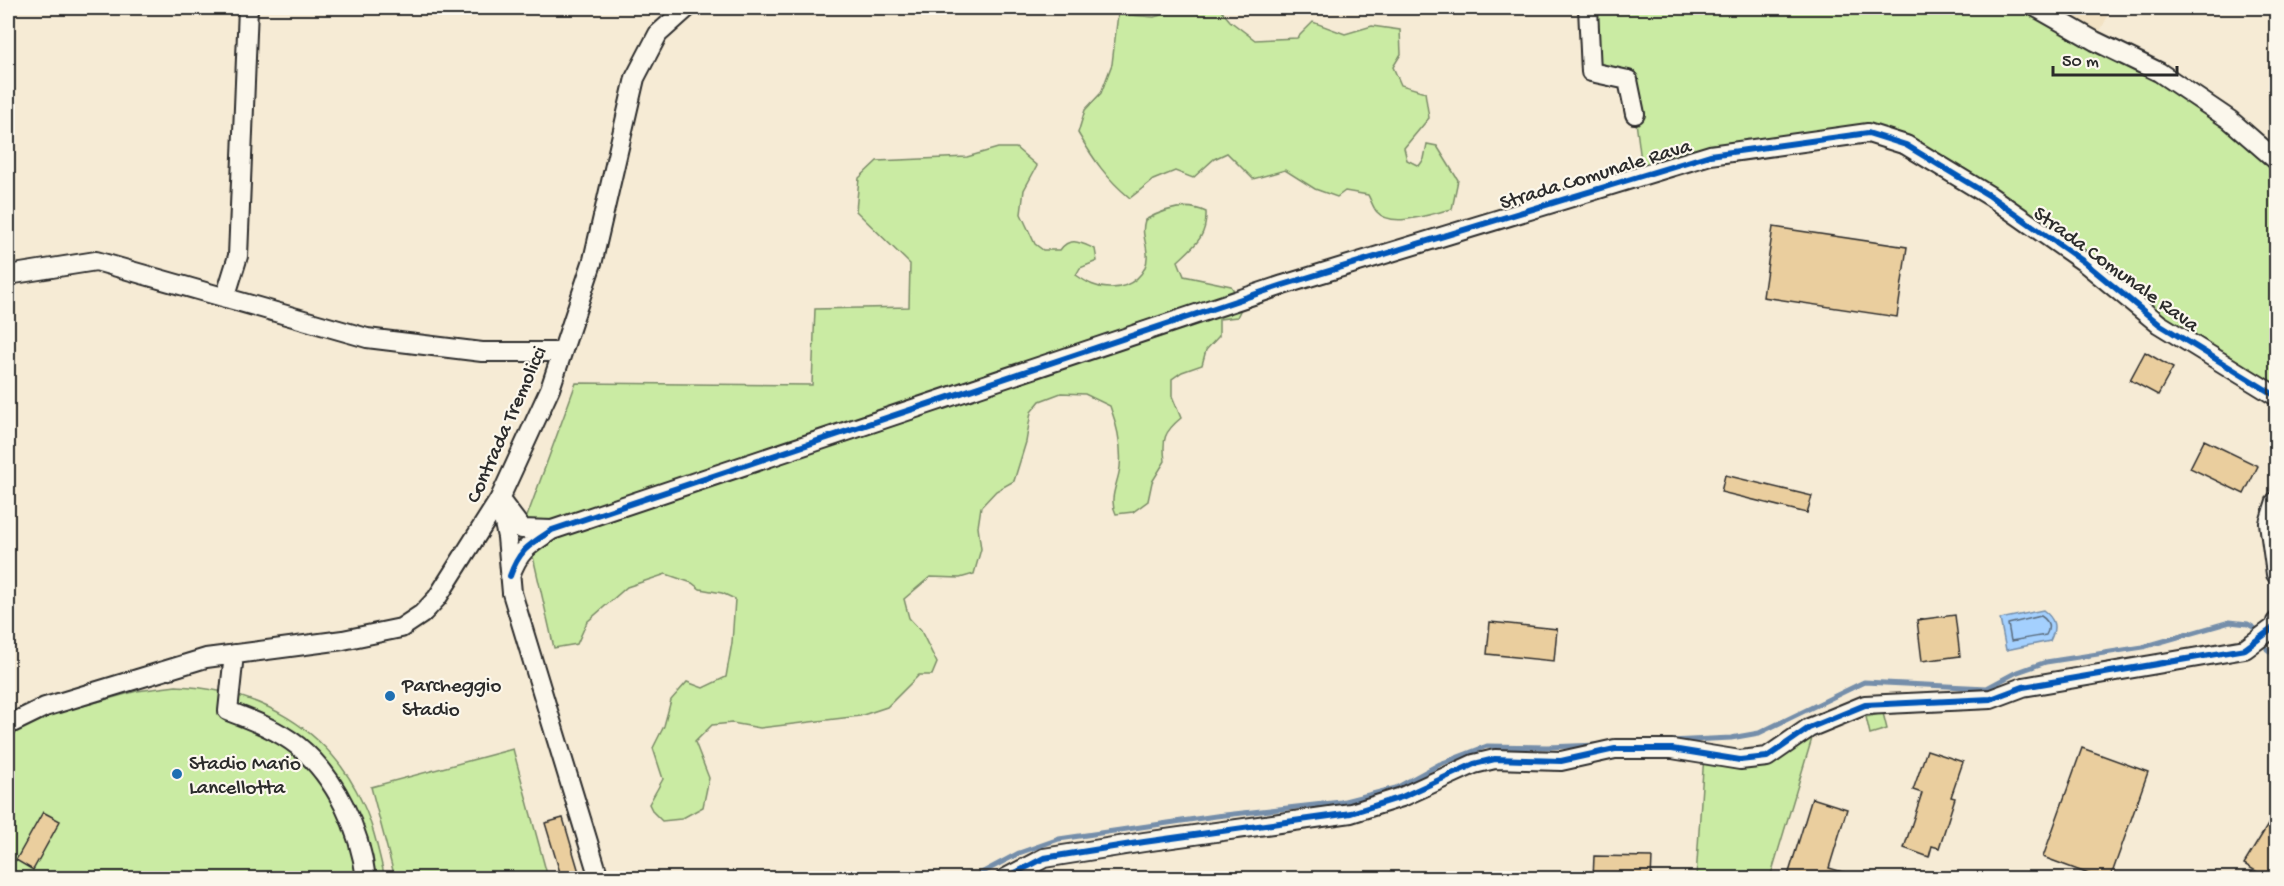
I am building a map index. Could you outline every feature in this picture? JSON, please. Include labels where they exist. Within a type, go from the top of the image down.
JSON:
[{"type":"street","points":[[225,298],[238,256],[248,8]]},
{"type":"street","name":"Contrada Tremolicci","points":[[8,725],[45,707],[206,658],[343,640],[401,628],[422,614],[437,598],[499,500],[550,388],[593,260],[635,78],[658,34],[687,8]]},
{"type":"street","points":[[1588,8],[1591,72],[1628,80],[1635,114]]},
{"type":"street","points":[[2037,8],[2095,41],[2159,72],[2230,120],[2277,160]]},
{"type":"street","name":"Strada Comunale Rava","points":[[516,539],[552,530],[1284,285],[1710,155],[1868,133],[1906,145],[1990,196],[2084,262],[2159,324],[2277,396]]},
{"type":"street","points":[[8,275],[96,261],[367,338],[482,352],[562,352]]},
{"type":"street","points":[[499,500],[516,539],[510,576],[512,593],[599,879]]},
{"type":"street","points":[[2277,501],[2269,523],[2277,574]]},
{"type":"street","points":[[1006,879],[1044,858],[1351,813],[1402,797],[1474,764],[1495,759],[1561,761],[1616,749],[1672,749],[1740,760],[1767,757],[1809,728],[1866,705],[1991,699],[2023,687],[2245,649],[2276,626],[2277,622]]},
{"type":"street","points":[[234,654],[228,711],[276,732],[298,746],[318,765],[347,812],[363,856],[366,879]]},
{"type":"shaded area","points":[[2037,8],[2112,8],[2095,41]]},
{"type":"green space","points":[[1185,8],[1220,9],[1230,21],[1255,40],[1297,38],[1313,22],[1345,34],[1372,26],[1400,30],[1401,54],[1393,67],[1401,85],[1425,92],[1429,118],[1404,148],[1407,160],[1419,166],[1424,159],[1427,144],[1437,146],[1458,180],[1452,209],[1402,220],[1392,219],[1377,212],[1368,195],[1345,191],[1337,197],[1315,189],[1285,170],[1253,179],[1227,153],[1214,159],[1193,178],[1175,171],[1153,180],[1130,198],[1101,168],[1078,133],[1085,110],[1101,93],[1112,64],[1118,14],[1154,17]]},
{"type":"green space","points":[[1588,8],[2037,8],[2159,72],[2276,160],[2276,396],[2084,262],[1868,133],[1643,176],[1628,80],[1591,72]]},
{"type":"green space","points":[[998,148],[1016,148],[1037,166],[1024,190],[1021,214],[1035,244],[1043,250],[1060,250],[1068,243],[1076,242],[1095,249],[1097,261],[1080,268],[1076,275],[1096,286],[1111,288],[1125,285],[1141,273],[1147,261],[1145,220],[1175,208],[1191,208],[1206,212],[1206,221],[1199,240],[1178,261],[1184,276],[1231,286],[1243,305],[1237,317],[1219,319],[1219,336],[1206,350],[1202,365],[1182,372],[1172,379],[1172,396],[1181,418],[1168,432],[1164,441],[1165,461],[1152,482],[1148,501],[1133,512],[1116,514],[1113,497],[1120,467],[1120,444],[1110,406],[1085,394],[1061,393],[1040,401],[1031,412],[1026,442],[1014,481],[996,491],[981,507],[978,527],[981,549],[974,574],[960,578],[930,577],[904,599],[909,618],[921,631],[937,663],[932,675],[919,675],[887,707],[860,716],[760,728],[732,723],[712,725],[695,742],[709,778],[703,807],[681,819],[662,821],[649,804],[663,779],[653,748],[664,726],[671,700],[687,682],[703,688],[726,677],[732,643],[735,599],[722,593],[700,589],[692,583],[666,574],[627,587],[587,622],[577,644],[554,648],[525,522],[576,383],[812,385],[815,309],[909,307],[910,264],[856,211],[859,178],[877,161],[967,157]]},
{"type":"green space","name":"Stadio Mario Lancellotta","points":[[176,686],[235,695],[288,718],[311,734],[349,777],[363,804],[373,831],[385,878],[8,878],[8,734],[46,716],[137,691]]},
{"type":"green space","points":[[1883,713],[1887,729],[1870,734],[1866,717]]},
{"type":"green space","points":[[1816,725],[1770,878],[1696,878],[1704,754],[1740,760]]},
{"type":"green space","points":[[513,749],[548,878],[395,878],[371,787]]},
{"type":"water","points":[[2043,610],[2054,624],[2054,632],[2050,641],[2006,650],[2000,619]]},
{"type":"building","points":[[1773,227],[1907,247],[1897,317],[1763,297]]},
{"type":"building","points":[[2145,352],[2173,368],[2158,395],[2130,380]]},
{"type":"building","points":[[2204,440],[2258,466],[2244,494],[2190,468]]},
{"type":"building","points":[[1725,475],[1812,496],[1807,513],[1721,492]]},
{"type":"building","points":[[1955,615],[1960,656],[1922,661],[1917,620]]},
{"type":"building","points":[[1490,622],[1557,629],[1554,661],[1487,654]]},
{"type":"building","points":[[2082,748],[2148,772],[2110,879],[2102,879],[2043,857]]},
{"type":"building","points":[[1927,750],[1963,762],[1951,797],[1955,798],[1939,848],[1932,846],[1929,857],[1904,848],[1922,793],[1913,790]]},
{"type":"building","points":[[1812,798],[1847,809],[1829,868],[1853,875],[1853,879],[1787,879]]},
{"type":"building","points":[[2277,810],[2277,879],[2269,879],[2244,864]]},
{"type":"building","points":[[43,812],[60,821],[33,870],[16,860]]},
{"type":"building","points":[[563,818],[581,879],[562,879],[545,823]]},
{"type":"building","points":[[1594,856],[1652,857],[1651,879],[1593,879]]},
{"type":"waterway","points":[[1670,741],[1731,738],[1759,733],[1864,682],[1987,688],[2015,673],[2046,662],[2143,647],[2230,622],[2248,624],[2256,629]]},
{"type":"waterway","points":[[2267,649],[2276,656]]},
{"type":"waterway","points":[[972,878],[1019,853],[1059,839],[1216,816],[1341,802],[1396,788],[1440,764],[1487,746],[1598,745]]},
{"type":"cycle path","points":[[510,576],[521,554],[552,530],[1283,285],[1710,155],[1868,133],[1906,145],[1990,196],[2084,262],[2159,324],[2276,396]]},
{"type":"cycle path","points":[[1006,878],[1044,858],[1351,813],[1402,797],[1474,764],[1495,759],[1561,761],[1615,749],[1672,749],[1740,760],[1767,757],[1809,728],[1865,705],[1991,699],[2023,687],[2245,649],[2276,626],[2276,622]]},
{"type":"place","name":"Parcheggio Stadio","points":[[390,696]]},
{"type":"place","name":"Stadio Mario Lancellotta","points":[[177,774]]}]
